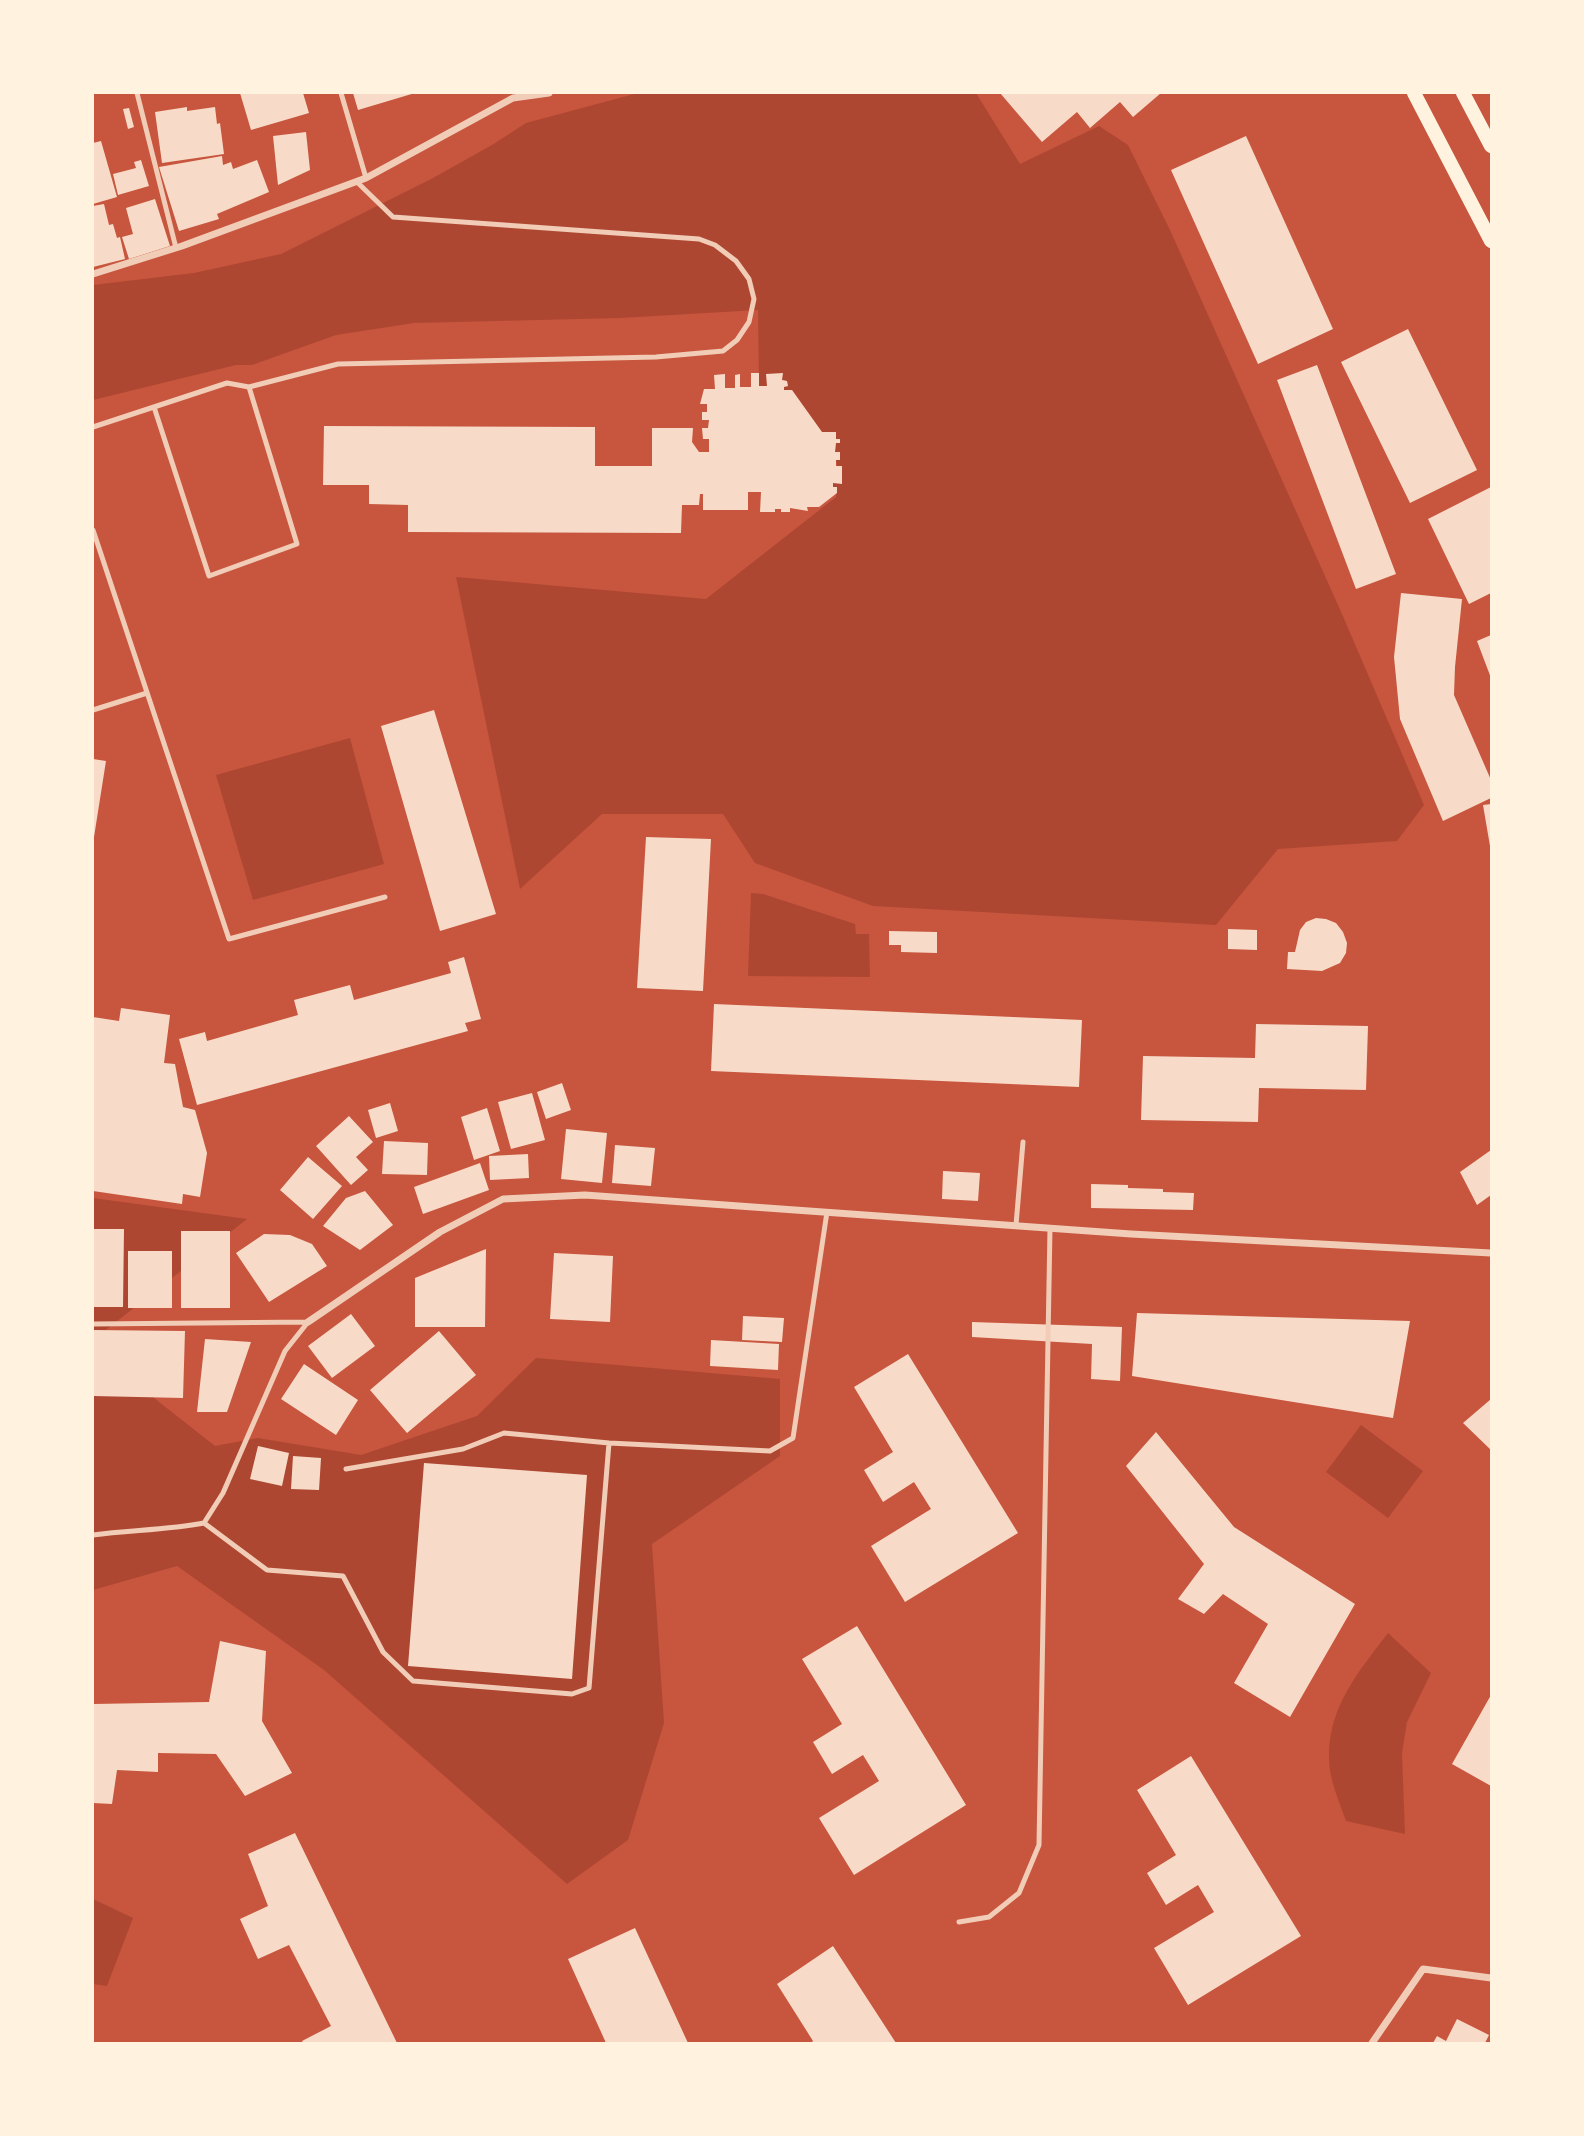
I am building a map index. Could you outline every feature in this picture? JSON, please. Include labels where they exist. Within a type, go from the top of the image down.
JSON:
[{"type":"main road","points":[[1414,93],[1491,241]]},
{"type":"main road","points":[[1463,93],[1491,146]]},
{"type":"street","points":[[93,274],[176,248],[357,182],[512,95],[550,93]]},
{"type":"street","points":[[308,1322],[440,1232],[503,1199],[585,1195],[1050,1228],[1491,1253]]},
{"type":"street","points":[[1372,2043],[1423,1969],[1489,1978],[1491,1969]]},
{"type":"lane","points":[[137,93],[176,248]]},
{"type":"lane","points":[[341,93],[366,178]]},
{"type":"lane","points":[[93,428],[227,383],[249,387],[338,364],[656,357],[723,351],[737,340],[749,322],[754,299],[750,279],[736,261],[715,244],[699,239],[393,217],[357,182]]},
{"type":"lane","points":[[154,407],[209,576],[297,544],[249,387]]},
{"type":"lane","points":[[93,530],[229,939],[385,897]]},
{"type":"lane","points":[[93,710],[147,693]]},
{"type":"lane","points":[[1016,1225],[1023,1142]]},
{"type":"lane","points":[[346,1469],[463,1449],[504,1433],[609,1443],[770,1451],[793,1438],[827,1212]]},
{"type":"lane","points":[[959,1922],[989,1917],[1019,1893],[1039,1845],[1050,1228]]},
{"type":"lane","points":[[93,1324],[308,1322]]},
{"type":"lane","points":[[93,1535],[179,1528],[204,1523],[223,1493],[285,1350],[308,1322]]},
{"type":"lane","points":[[204,1523],[267,1570],[343,1576],[383,1652],[412,1681],[572,1694],[589,1688],[609,1443]]},
{"type":"shaded area","points":[[638,93],[976,93],[1020,164],[1099,126],[1128,145],[1170,230],[1342,614],[1424,805],[1397,841],[1278,849],[1216,925],[873,906],[755,863],[723,814],[602,814],[520,889],[456,577],[706,599],[836,497],[837,487],[833,487],[833,483],[841,483],[836,460],[840,460],[840,452],[835,452],[836,443],[840,443],[840,439],[836,439],[836,432],[822,432],[792,390],[784,390],[784,387],[788,386],[787,381],[782,380],[782,374],[767,386],[759,386],[758,310],[620,318],[414,323],[336,335],[252,365],[236,365],[93,400],[93,285],[194,273],[281,254],[433,178],[526,123]]},
{"type":"shaded area","points":[[350,738],[384,864],[253,900],[216,775]]},
{"type":"shaded area","points":[[751,893],[763,894],[855,924],[856,934],[869,934],[870,977],[748,976]]},
{"type":"shaded area","points":[[93,1198],[247,1219],[93,1340]]},
{"type":"shaded area","points":[[93,1350],[215,1446],[258,1438],[361,1455],[477,1416],[536,1358],[780,1379],[780,1456],[652,1544],[664,1723],[628,1840],[567,1884],[324,1670],[177,1566],[93,1590]]},
{"type":"shaded area","points":[[1361,1425],[1423,1471],[1388,1518],[1326,1472]]},
{"type":"shaded area","points":[[1388,1633],[1431,1673],[1407,1722],[1402,1753],[1405,1834],[1346,1821],[1329,1766],[1330,1740],[1340,1706],[1356,1676]]},
{"type":"shaded area","points":[[93,1899],[133,1918],[107,1986],[93,1984]]},
{"type":"building","points":[[240,93],[303,93],[309,113],[251,130]]},
{"type":"building","points":[[353,93],[415,93],[358,110]]},
{"type":"building","points":[[1000,93],[1161,93],[1133,117],[1120,102],[1090,128],[1077,112],[1042,142]]},
{"type":"building","points":[[187,107],[187,111],[215,107],[224,154],[162,163],[155,112]]},
{"type":"building","points":[[129,108],[134,127],[128,129],[123,109]]},
{"type":"building","points":[[306,132],[310,170],[278,185],[273,136]]},
{"type":"building","points":[[1246,136],[1333,329],[1258,364],[1171,170]]},
{"type":"building","points":[[101,141],[117,197],[93,204],[93,143]]},
{"type":"building","points":[[222,156],[223,165],[231,162],[233,169],[257,160],[269,192],[217,214],[219,219],[179,231],[159,167]]},
{"type":"building","points":[[141,160],[149,186],[118,195],[113,174],[136,168],[134,162]]},
{"type":"building","points":[[155,199],[170,246],[129,259],[122,237],[133,234],[126,208]]},
{"type":"building","points":[[104,204],[109,225],[113,224],[117,238],[120,237],[125,259],[93,267],[93,206]]},
{"type":"building","points":[[1408,329],[1477,470],[1410,503],[1341,362]]},
{"type":"building","points":[[1317,365],[1396,574],[1356,589],[1277,380]]},
{"type":"building","points":[[751,373],[759,373],[759,386],[767,386],[766,374],[783,373],[782,380],[787,381],[788,386],[784,387],[784,390],[792,390],[822,432],[836,432],[836,439],[840,439],[840,443],[836,443],[835,452],[840,452],[840,460],[836,460],[836,466],[842,466],[842,484],[833,483],[833,487],[837,487],[837,493],[819,507],[807,507],[808,511],[790,508],[790,512],[775,509],[775,512],[760,512],[761,492],[748,492],[748,510],[703,510],[703,494],[700,494],[699,505],[682,505],[681,533],[408,532],[408,505],[369,504],[369,485],[323,485],[324,426],[595,427],[595,466],[652,466],[652,428],[693,428],[692,442],[699,452],[709,452],[709,439],[703,439],[702,428],[708,428],[709,420],[702,420],[702,412],[707,412],[707,404],[700,404],[704,389],[715,389],[714,375],[725,374],[725,388],[735,388],[735,375],[740,374],[740,387],[751,387]]},
{"type":"building","points":[[1491,487],[1491,593],[1469,604],[1428,519]]},
{"type":"building","points":[[1401,593],[1462,599],[1454,695],[1491,780],[1491,798],[1443,821],[1400,719],[1394,657]]},
{"type":"building","points":[[1491,635],[1491,678],[1477,641]]},
{"type":"building","points":[[434,710],[496,914],[440,931],[381,726]]},
{"type":"building","points":[[93,759],[106,761],[94,837],[93,837]]},
{"type":"building","points":[[1491,804],[1491,846],[1490,846],[1483,805]]},
{"type":"building","points":[[646,837],[711,839],[703,991],[637,988]]},
{"type":"building","points":[[1316,918],[1336,923],[1347,943],[1346,953],[1340,963],[1322,971],[1287,969],[1288,952],[1295,952],[1300,930],[1306,922]]},
{"type":"building","points":[[1228,929],[1257,930],[1257,950],[1228,949]]},
{"type":"building","points":[[889,931],[937,932],[937,953],[901,952],[901,945],[889,945]]},
{"type":"building","points":[[464,957],[481,1019],[465,1023],[468,1031],[197,1105],[179,1039],[205,1032],[207,1041],[298,1015],[294,1000],[350,985],[354,1000],[451,973],[448,962]]},
{"type":"building","points":[[714,1004],[1082,1020],[1079,1087],[711,1071]]},
{"type":"building","points":[[121,1008],[170,1015],[164,1063],[175,1064],[183,1107],[195,1110],[207,1153],[200,1197],[183,1194],[182,1204],[93,1191],[93,1017],[119,1021]]},
{"type":"building","points":[[1256,1024],[1368,1026],[1366,1090],[1259,1088],[1258,1122],[1141,1120],[1143,1056],[1255,1058]]},
{"type":"building","points":[[562,1083],[571,1110],[546,1119],[537,1092]]},
{"type":"building","points":[[532,1093],[545,1140],[511,1149],[498,1102]]},
{"type":"building","points":[[390,1103],[398,1131],[376,1138],[368,1110]]},
{"type":"building","points":[[487,1108],[500,1151],[474,1160],[461,1117]]},
{"type":"building","points":[[349,1116],[373,1142],[356,1157],[368,1170],[351,1185],[316,1146]]},
{"type":"building","points":[[566,1129],[607,1133],[602,1183],[561,1179]]},
{"type":"building","points":[[384,1141],[428,1143],[427,1175],[382,1174]]},
{"type":"building","points":[[615,1145],[655,1148],[651,1186],[612,1183]]},
{"type":"building","points":[[1491,1150],[1491,1195],[1477,1205],[1460,1172]]},
{"type":"building","points":[[528,1154],[529,1178],[490,1180],[489,1156]]},
{"type":"building","points":[[308,1157],[342,1186],[313,1219],[280,1190]]},
{"type":"building","points":[[480,1163],[489,1190],[423,1214],[414,1187]]},
{"type":"building","points":[[943,1171],[980,1173],[978,1201],[942,1199]]},
{"type":"building","points":[[1091,1184],[1128,1185],[1128,1188],[1194,1193],[1193,1210],[1091,1208]]},
{"type":"building","points":[[365,1191],[393,1225],[360,1250],[323,1226],[346,1198]]},
{"type":"building","points":[[93,1229],[124,1229],[123,1307],[93,1307]]},
{"type":"building","points":[[181,1231],[230,1231],[230,1308],[181,1308]]},
{"type":"building","points":[[264,1234],[290,1235],[312,1244],[327,1266],[269,1302],[236,1253]]},
{"type":"building","points":[[486,1249],[485,1327],[415,1327],[415,1278]]},
{"type":"building","points":[[128,1251],[172,1251],[172,1308],[128,1308]]},
{"type":"building","points":[[554,1253],[613,1256],[610,1322],[550,1319]]},
{"type":"building","points":[[1137,1313],[1410,1321],[1393,1418],[1132,1376]]},
{"type":"building","points":[[351,1314],[375,1346],[332,1378],[308,1346]]},
{"type":"building","points":[[743,1316],[784,1318],[782,1342],[742,1340]]},
{"type":"building","points":[[972,1322],[1122,1327],[1120,1381],[1091,1379],[1092,1344],[972,1337]]},
{"type":"building","points":[[93,1330],[185,1331],[183,1398],[93,1396]]},
{"type":"building","points":[[439,1331],[476,1375],[407,1433],[370,1390]]},
{"type":"building","points":[[205,1339],[251,1342],[227,1412],[197,1412]]},
{"type":"building","points":[[711,1340],[779,1344],[778,1370],[710,1366]]},
{"type":"building","points":[[908,1354],[1018,1533],[905,1602],[871,1546],[931,1509],[914,1482],[883,1502],[864,1470],[893,1452],[854,1387]]},
{"type":"building","points":[[304,1364],[358,1400],[336,1435],[281,1399]]},
{"type":"building","points":[[1491,1399],[1491,1450],[1463,1423]]},
{"type":"building","points":[[1156,1432],[1234,1527],[1355,1604],[1290,1717],[1234,1683],[1268,1624],[1223,1594],[1204,1614],[1178,1599],[1204,1564],[1126,1466]]},
{"type":"building","points":[[258,1446],[289,1453],[282,1486],[250,1479]]},
{"type":"building","points":[[293,1456],[321,1458],[319,1490],[291,1489]]},
{"type":"building","points":[[424,1463],[587,1475],[572,1679],[408,1666]]},
{"type":"building","points":[[857,1626],[966,1805],[854,1875],[819,1818],[879,1781],[863,1755],[832,1774],[813,1742],[842,1724],[802,1659]]},
{"type":"building","points":[[220,1641],[266,1651],[262,1721],[292,1773],[245,1796],[216,1754],[158,1753],[158,1772],[117,1770],[112,1804],[93,1803],[93,1704],[209,1702]]},
{"type":"building","points":[[1491,1695],[1491,1786],[1452,1764]]},
{"type":"building","points":[[1191,1756],[1301,1936],[1188,2005],[1154,1948],[1214,1912],[1198,1885],[1166,1905],[1147,1873],[1176,1855],[1137,1790]]},
{"type":"building","points":[[295,1833],[397,2043],[303,2043],[302,2041],[331,2026],[289,1945],[258,1959],[240,1919],[268,1906],[248,1854]]},
{"type":"building","points":[[635,1928],[688,2043],[606,2043],[568,1959]]},
{"type":"building","points":[[833,1946],[896,2043],[811,2043],[813,2041],[777,1984]]},
{"type":"building","points":[[1457,2019],[1489,2035],[1485,2043],[1433,2043],[1437,2036],[1446,2041]]}]
